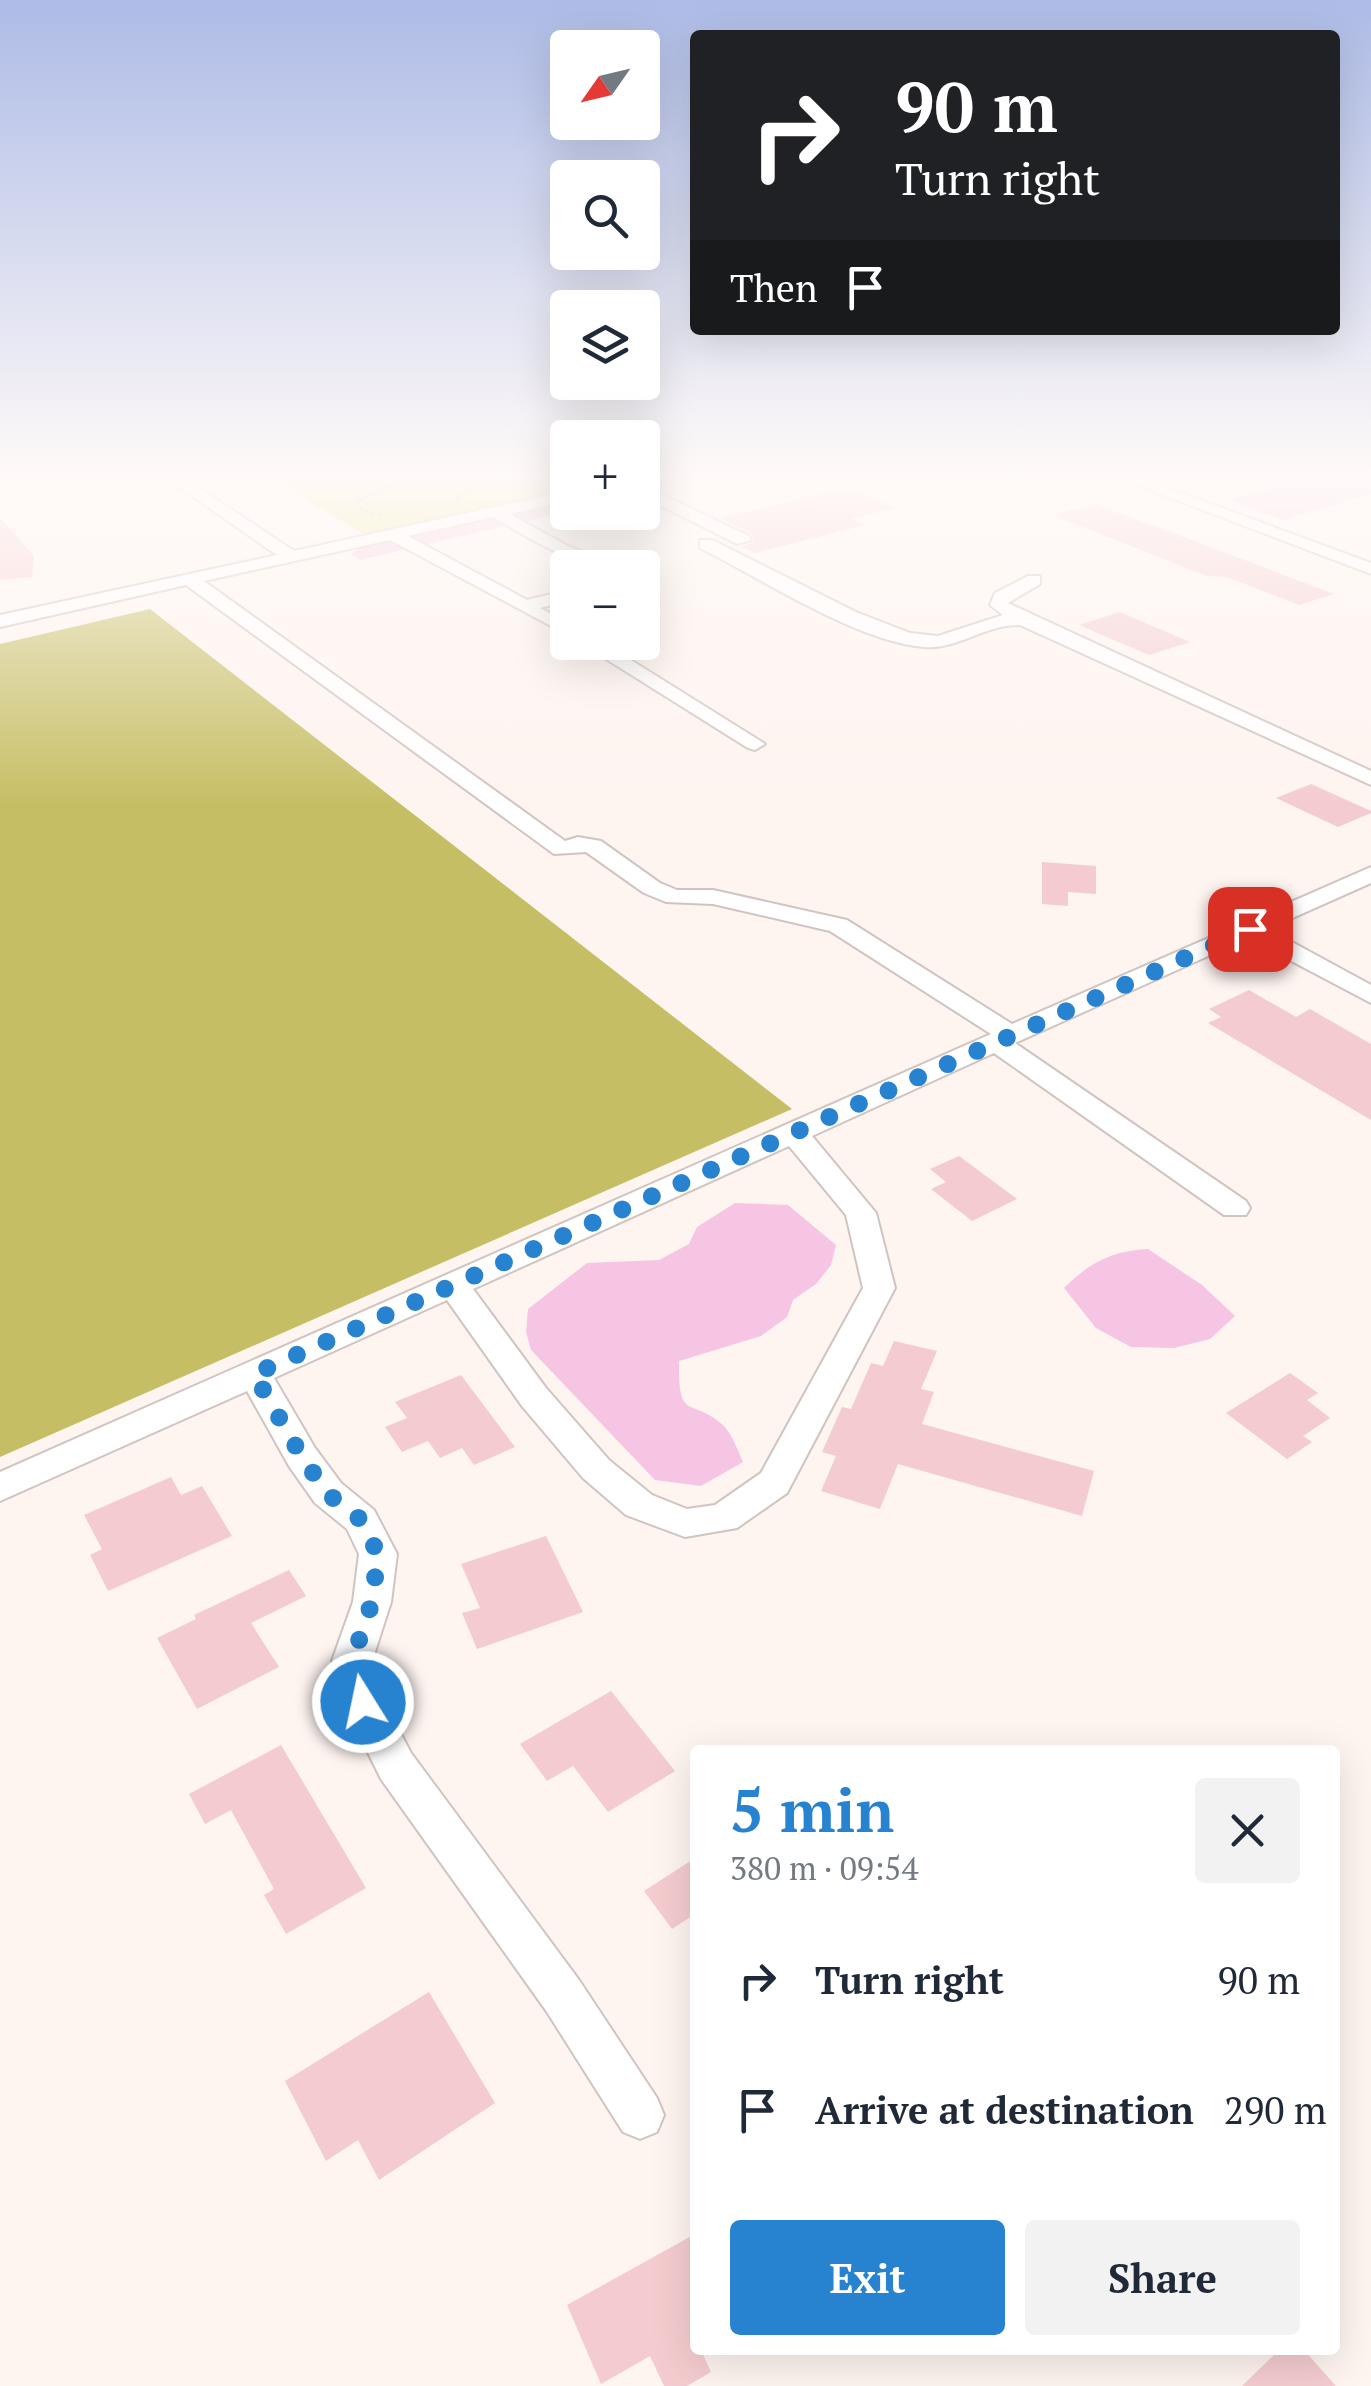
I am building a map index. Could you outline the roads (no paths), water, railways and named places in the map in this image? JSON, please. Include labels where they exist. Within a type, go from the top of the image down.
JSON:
[{"type":"street","points":[[0,621],[181,583]]},
{"type":"street","points":[[195,583],[562,849],[578,844],[593,846],[652,888],[674,897],[713,897],[838,926],[1005,1039],[1235,1208]]},
{"type":"street","points":[[483,583],[550,620]]},
{"type":"street","points":[[787,583],[863,621],[928,643],[999,619],[1023,620]]},
{"type":"street","points":[[1028,583],[1001,597],[998,604],[1023,620],[1371,779]]},
{"type":"street","points":[[526,606],[550,600]]},
{"type":"street","points":[[618,660],[756,744]]},
{"type":"street","points":[[0,1487],[1371,874]]},
{"type":"street","points":[[1250,929],[1371,995]]},
{"type":"street","points":[[454,1286],[534,1397],[596,1469],[639,1505],[684,1523],[724,1518],[774,1483],[879,1288],[861,1214],[795,1134]]},
{"type":"street","points":[[254,1374],[302,1457],[328,1494],[361,1520],[378,1554],[372,1602],[352,1661],[363,1702],[388,1750],[563,1996],[640,2115]]}]
